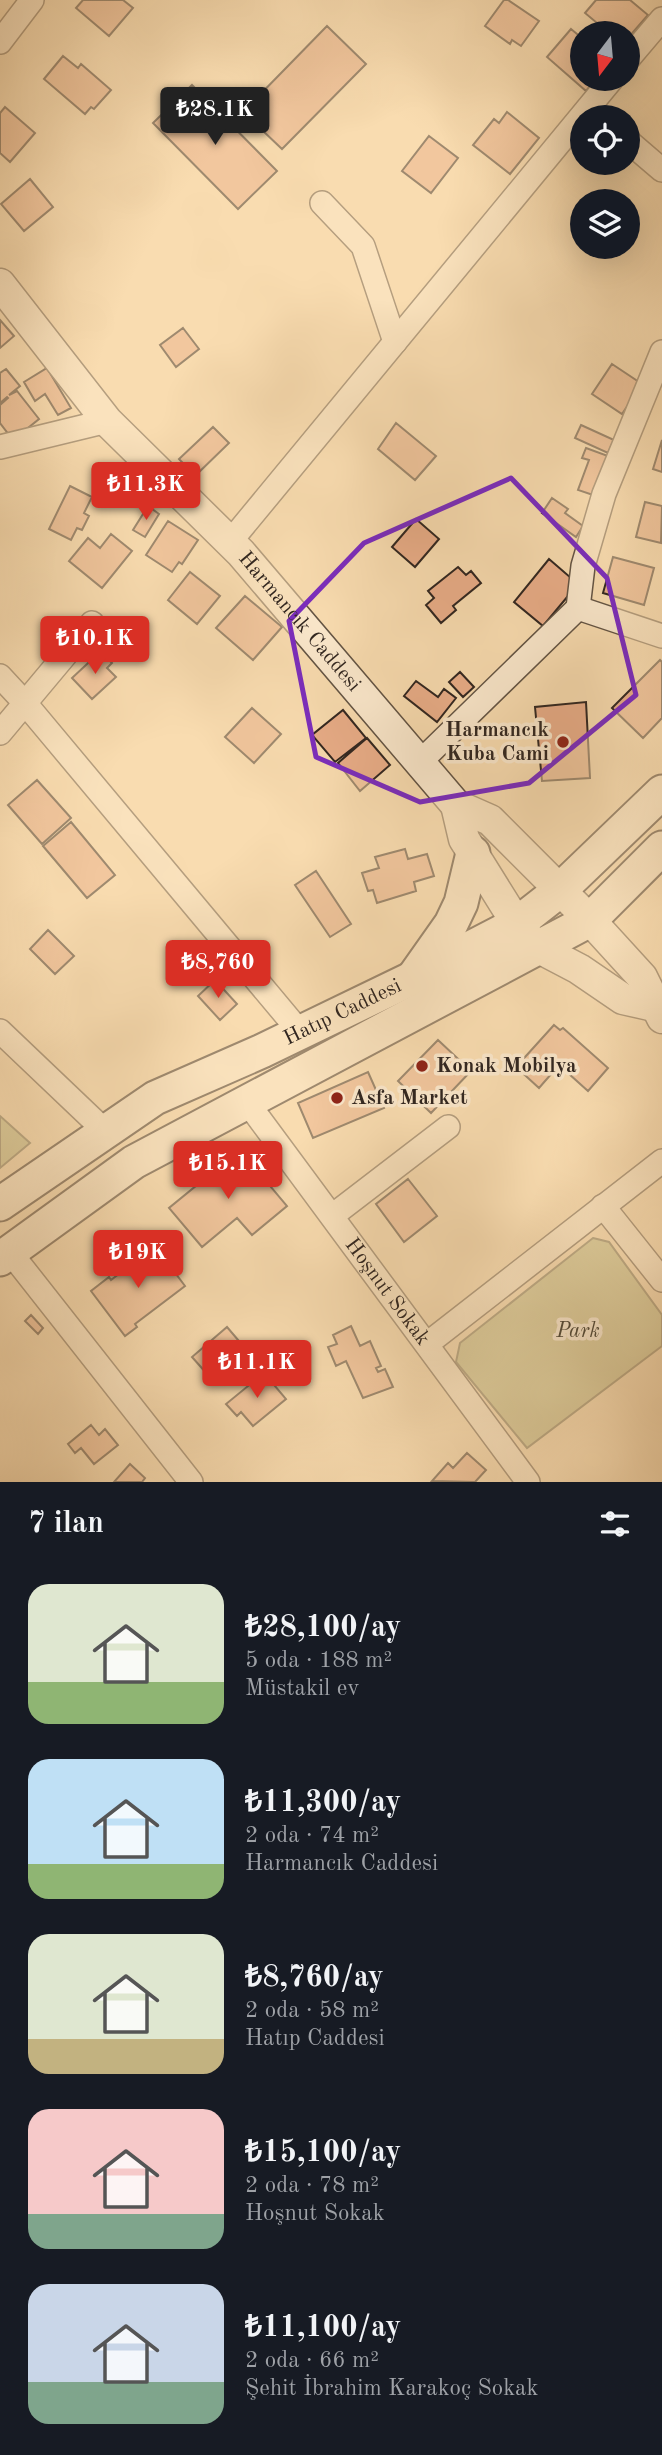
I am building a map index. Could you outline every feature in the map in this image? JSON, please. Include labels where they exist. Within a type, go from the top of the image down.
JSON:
[{"type":"main road","name":"Hatıp Caddesi","points":[[5,1255],[134,1162],[247,1102],[527,935],[559,891],[662,792]]},
{"type":"main road","name":"Hatıp Caddesi","points":[[0,1204],[155,1098],[262,1051],[413,978],[527,935],[590,919],[662,848]]},
{"type":"main road","points":[[413,978],[451,923],[461,903],[473,853]]},
{"type":"street","points":[[0,43],[32,0]]},
{"type":"street","points":[[640,45],[662,19]]},
{"type":"street","points":[[230,542],[395,342],[570,140]]},
{"type":"street","points":[[640,151],[662,170]]},
{"type":"street","points":[[322,203],[363,246],[395,342]]},
{"type":"street","name":"Harmancık Caddesi","points":[[0,284],[107,421],[230,542],[456,805]]},
{"type":"street","points":[[419,763],[578,608],[583,566],[604,494],[662,352]]},
{"type":"street","points":[[0,447],[107,421]]},
{"type":"street","points":[[578,608],[662,636]]},
{"type":"street","points":[[0,733],[92,623]]},
{"type":"street","points":[[0,676],[300,1032]]},
{"type":"street","points":[[456,805],[464,839],[527,935],[623,999],[658,1012]]},
{"type":"street","points":[[456,805],[490,820],[590,919],[642,977],[658,1012]]},
{"type":"street","points":[[0,1031],[106,1132]]},
{"type":"street","name":"Hoşnut Sokak","points":[[247,1102],[427,1344],[518,1478]]},
{"type":"street","points":[[332,1216],[448,1127]]},
{"type":"street","points":[[427,1344],[662,1161]]},
{"type":"street","points":[[604,1206],[662,1280]]},
{"type":"street","points":[[5,1255],[191,1482]]},
{"type":"highlighted area","points":[[511,478],[607,578],[636,695],[529,783],[420,802],[316,757],[289,621],[364,543]]},
{"type":"green space","points":[[0,1116],[30,1143],[0,1168]]},
{"type":"green space","name":"Park","points":[[593,1238],[609,1242],[662,1315],[662,1346],[527,1448],[456,1362],[460,1343]]},
{"type":"building","points":[[83,0],[123,0],[133,8],[109,36],[76,8]]},
{"type":"building","points":[[504,0],[539,21],[521,46],[512,40],[510,44],[485,26]]},
{"type":"building","points":[[596,0],[630,0],[648,15],[640,24],[640,21],[595,21],[585,13]]},
{"type":"building","points":[[327,26],[366,64],[282,149],[243,112]]},
{"type":"building","points":[[570,30],[570,77],[547,57]]},
{"type":"building","points":[[63,56],[78,68],[81,64],[111,90],[94,109],[91,107],[85,114],[44,79]]},
{"type":"building","points":[[192,85],[277,171],[238,209],[153,123]]},
{"type":"building","points":[[5,107],[35,133],[10,162],[0,153],[0,113]]},
{"type":"building","points":[[507,112],[539,138],[510,174],[473,145],[494,119],[499,123]]},
{"type":"building","points":[[429,136],[458,158],[431,193],[402,171]]},
{"type":"building","points":[[30,179],[53,207],[24,231],[1,204]]},
{"type":"building","points":[[0,320],[14,336],[0,348]]},
{"type":"building","points":[[183,328],[199,349],[176,367],[160,345]]},
{"type":"building","points":[[612,364],[642,384],[622,414],[592,394]]},
{"type":"building","points":[[47,368],[71,408],[58,415],[45,394],[35,401],[24,382]]},
{"type":"building","points":[[6,369],[20,386],[9,395],[17,391],[39,419],[13,440],[0,423],[0,405],[8,398],[0,403],[0,373]]},
{"type":"building","points":[[396,423],[436,456],[415,480],[378,449]]},
{"type":"building","points":[[581,425],[614,440],[608,453],[575,438]]},
{"type":"building","points":[[213,427],[229,443],[195,476],[179,459]]},
{"type":"building","points":[[662,440],[662,472],[653,469]]},
{"type":"building","points":[[586,448],[608,456],[593,495],[578,490],[589,460],[582,458]]},
{"type":"building","points":[[70,486],[92,497],[84,513],[89,516],[82,530],[77,528],[71,540],[49,529]]},
{"type":"building","points":[[552,498],[568,509],[565,513],[583,526],[576,537],[542,513]]},
{"type":"building","points":[[645,502],[662,506],[661,543],[636,537]]},
{"type":"building","points":[[148,506],[159,514],[145,537],[133,530]]},
{"type":"building","points":[[416,519],[439,539],[415,567],[392,547]]},
{"type":"building","points":[[168,521],[198,540],[182,564],[179,562],[172,572],[146,555]]},
{"type":"building","points":[[111,534],[132,551],[102,588],[69,561],[88,538],[100,548]]},
{"type":"building","points":[[613,557],[654,568],[644,605],[603,593]]},
{"type":"building","points":[[549,559],[578,584],[543,626],[514,602]]},
{"type":"building","points":[[458,567],[466,575],[471,571],[481,583],[453,606],[456,610],[441,623],[426,605],[434,598],[428,591]]},
{"type":"building","points":[[190,572],[220,596],[197,624],[168,600]]},
{"type":"building","points":[[245,596],[282,627],[253,660],[216,628]]},
{"type":"building","points":[[101,651],[112,663],[107,668],[116,677],[92,699],[72,678]]},
{"type":"building","points":[[660,660],[662,718],[643,738],[612,708]]},
{"type":"building","points":[[460,672],[474,687],[463,697],[449,682]]},
{"type":"building","points":[[416,681],[438,697],[444,689],[456,698],[437,722],[404,696]]},
{"type":"building","name":"Harmancık Kuba Cami","points":[[586,702],[590,778],[542,781],[535,707]]},
{"type":"building","points":[[252,708],[281,734],[254,763],[225,737]]},
{"type":"building","points":[[343,710],[366,738],[335,762],[312,735]]},
{"type":"building","points":[[367,738],[390,765],[360,791],[338,763]]},
{"type":"building","points":[[37,780],[71,818],[42,844],[8,805]]},
{"type":"building","points":[[71,822],[115,875],[87,898],[43,846]]},
{"type":"building","points":[[405,849],[408,859],[427,854],[434,876],[414,882],[416,891],[377,903],[373,890],[368,891],[362,873],[379,868],[375,857]]},
{"type":"building","points":[[316,871],[351,924],[330,937],[295,885]]},
{"type":"building","points":[[48,930],[74,956],[55,974],[30,949]]},
{"type":"building","points":[[215,980],[237,1004],[220,1020],[198,996]]},
{"type":"building","points":[[554,1025],[560,1030],[563,1028],[608,1068],[588,1091],[559,1065],[539,1088],[516,1067]]},
{"type":"building","points":[[438,1040],[471,1071],[431,1113],[398,1081]]},
{"type":"building","points":[[368,1072],[384,1108],[313,1138],[298,1103]]},
{"type":"building","points":[[240,1150],[287,1206],[252,1235],[237,1218],[202,1247],[169,1208]]},
{"type":"building","points":[[408,1179],[437,1216],[404,1242],[376,1204]]},
{"type":"building","points":[[155,1246],[185,1286],[135,1324],[137,1327],[125,1336],[91,1291],[109,1277],[111,1280]]},
{"type":"building","points":[[31,1315],[43,1328],[38,1334],[25,1321]]},
{"type":"building","points":[[351,1326],[360,1346],[370,1341],[381,1366],[376,1368],[378,1372],[385,1369],[393,1387],[363,1398],[346,1361],[336,1366],[328,1347],[337,1344],[333,1335]]},
{"type":"building","points":[[227,1327],[250,1354],[216,1384],[192,1357]]},
{"type":"building","points":[[264,1373],[286,1399],[253,1426],[241,1412],[237,1416],[226,1404]]},
{"type":"building","points":[[91,1425],[99,1435],[105,1429],[118,1445],[94,1464],[81,1448],[75,1453],[68,1444]]},
{"type":"building","points":[[467,1453],[486,1470],[475,1482],[432,1481],[448,1463],[453,1468]]},
{"type":"building","points":[[130,1464],[145,1478],[142,1482],[114,1482]]},
{"type":"place","name":"Harmancık Kuba Cami","points":[[563,742]]},
{"type":"place","name":"Konak Mobilya","points":[[422,1066]]},
{"type":"place","name":"Asfa Market","points":[[337,1098]]}]
